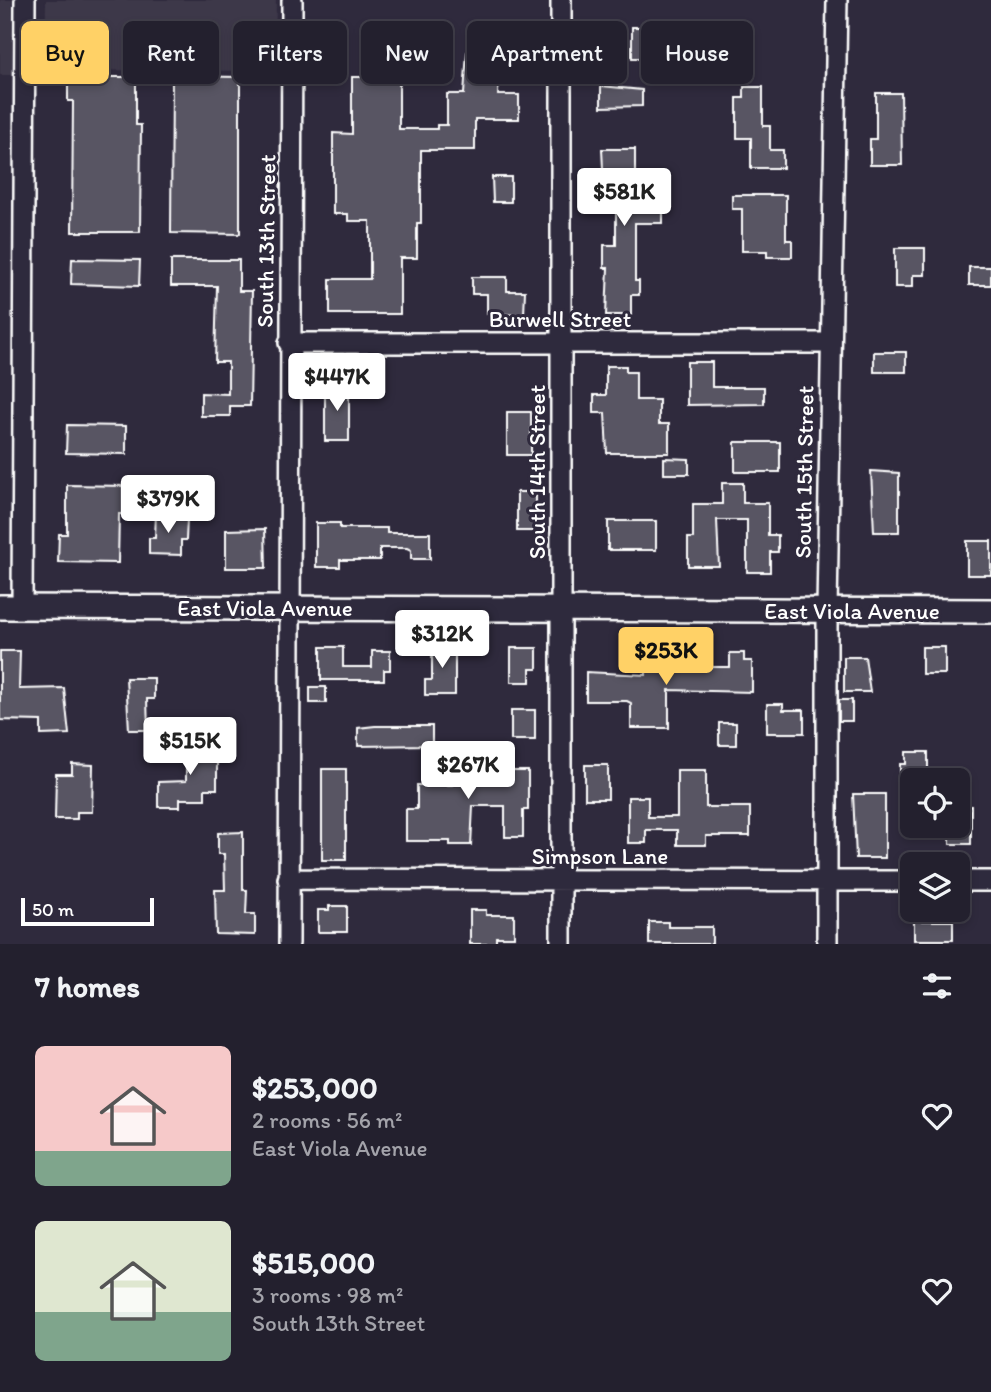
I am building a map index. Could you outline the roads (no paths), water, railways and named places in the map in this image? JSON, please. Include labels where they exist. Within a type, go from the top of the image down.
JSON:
[{"type":"street","points":[[11,607],[25,0]]},
{"type":"street","name":"South 13th Street","points":[[289,944],[292,0]]},
{"type":"street","name":"South 14th Street","points":[[561,0],[561,944]]},
{"type":"street","name":"South 15th Street","points":[[827,944],[827,611],[837,0]]},
{"type":"street","name":"Burwell Street","points":[[289,344],[830,343]]},
{"type":"street","name":"East Viola Avenue","points":[[11,607],[991,611]]},
{"type":"street","name":"Simpson Lane","points":[[288,879],[900,881]]},
{"type":"street","points":[[970,881],[991,881]]}]
